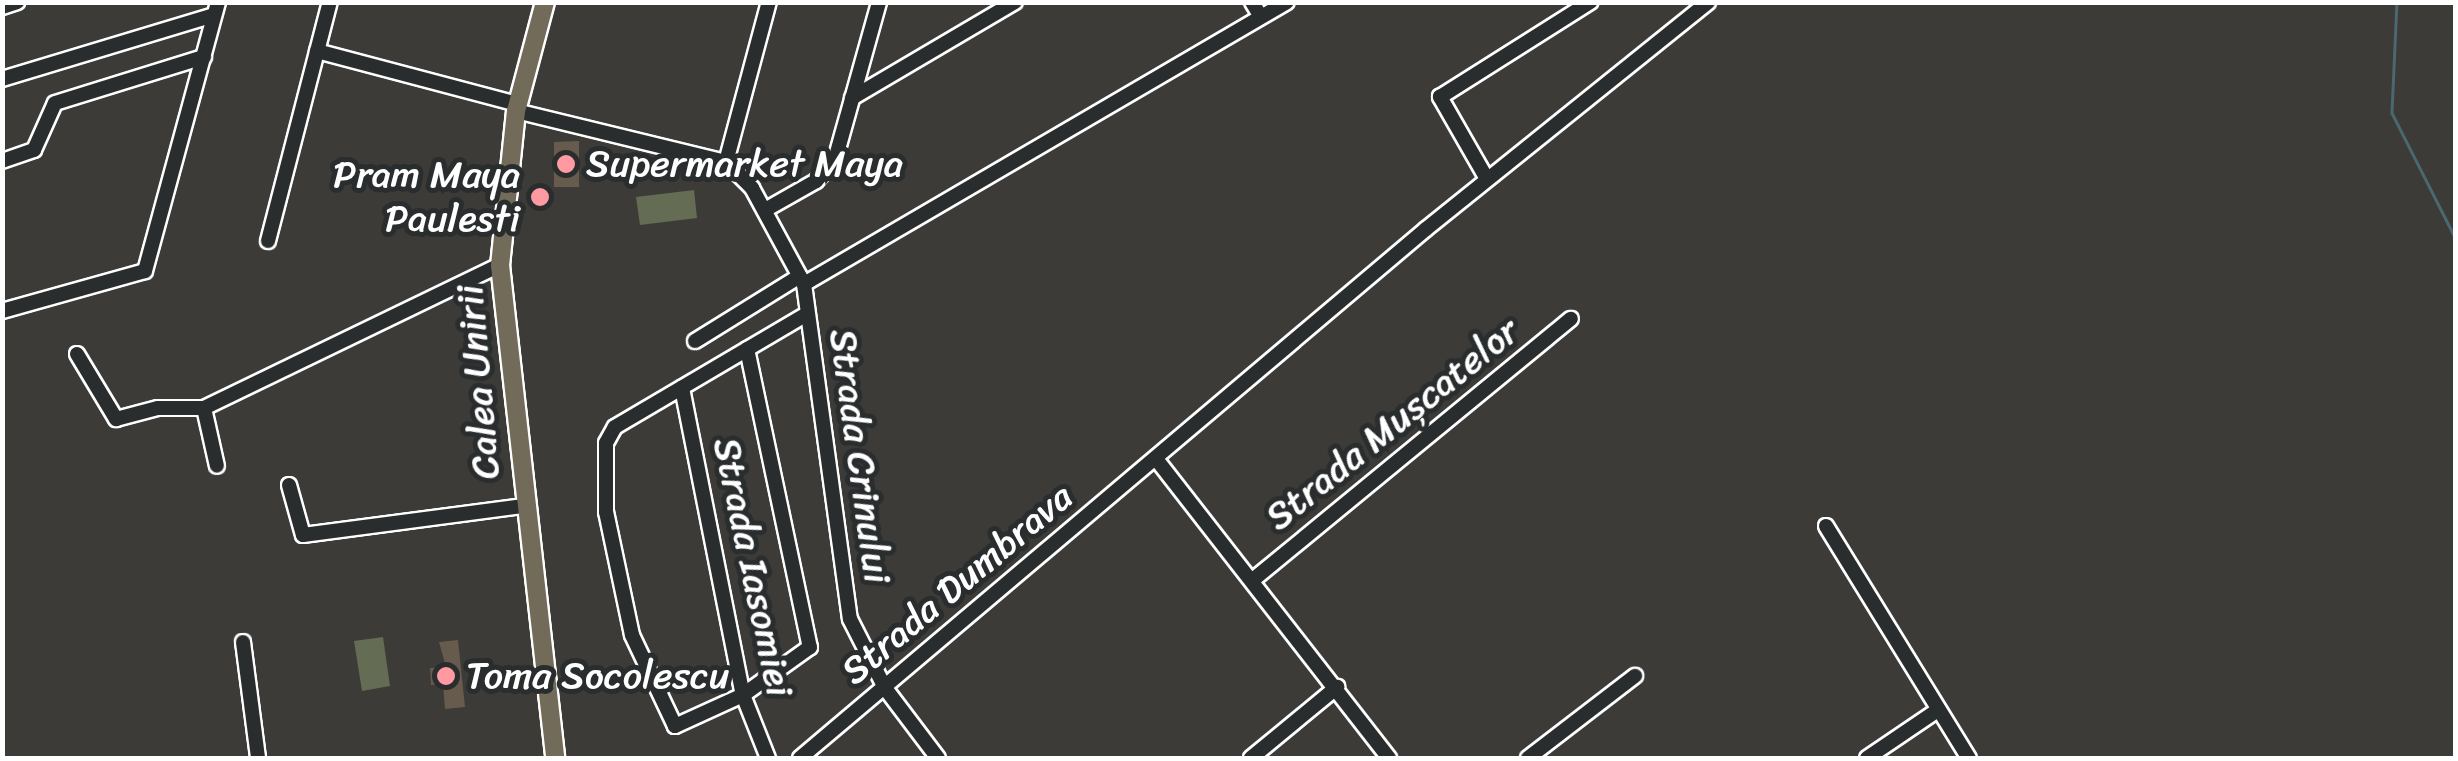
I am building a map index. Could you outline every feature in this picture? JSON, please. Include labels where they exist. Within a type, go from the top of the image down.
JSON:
[{"type":"main road","name":"Calea Unirii","points":[[545,2],[516,107],[500,264],[522,506],[556,758]]},
{"type":"street","points":[[2,7],[17,2]]},
{"type":"street","points":[[268,241],[330,2]]},
{"type":"street","points":[[726,162],[769,2]]},
{"type":"street","points":[[765,210],[826,174],[879,2]]},
{"type":"street","points":[[852,98],[1015,2]]},
{"type":"street","points":[[1252,2],[1261,17]]},
{"type":"street","points":[[695,341],[1287,2]]},
{"type":"street","points":[[1487,179],[1440,97],[1590,2]]},
{"type":"street","name":"Strada Dumbrava","points":[[800,758],[1487,179],[1708,2]]},
{"type":"street","points":[[2,311],[145,271],[216,9]]},
{"type":"street","points":[[2,79],[216,9]]},
{"type":"street","points":[[317,51],[726,162],[765,210],[802,280]]},
{"type":"street","points":[[2,161],[34,150],[55,102],[204,56]]},
{"type":"street","points":[[77,354],[116,419],[158,408],[204,408],[500,264]]},
{"type":"street","name":"Strada Crinului","points":[[802,280],[850,619],[885,688],[938,758]]},
{"type":"street","points":[[747,350],[810,647],[743,696],[682,726],[667,721],[632,635],[606,512],[609,435],[682,388],[808,314]]},
{"type":"street","name":"Strada Mușcatelor","points":[[1254,579],[1570,319]]},
{"type":"street","name":"Strada Iasomiei","points":[[682,388],[743,696],[768,758]]},
{"type":"street","points":[[204,408],[216,466]]},
{"type":"street","name":"Strada Mușcatelor","points":[[1157,460],[1254,579],[1388,758]]},
{"type":"street","points":[[289,486],[303,535],[522,506]]},
{"type":"street","points":[[1826,526],[1969,758]]},
{"type":"street","points":[[243,642],[258,758]]},
{"type":"street","points":[[1528,758],[1635,676]]},
{"type":"street","points":[[1251,758],[1337,687]]},
{"type":"street","points":[[1867,758],[1938,710]]},
{"type":"green space","points":[[694,190],[697,218],[640,225],[636,197]]},
{"type":"green space","points":[[383,637],[390,686],[362,691],[354,641]]},
{"type":"building","name":"Supermarket Maya","points":[[579,141],[579,187],[554,187],[554,142]]},
{"type":"building","name":"Toma Socolescu","points":[[458,640],[465,707],[445,709],[443,684],[431,685],[430,668],[446,667],[439,642]]},
{"type":"waterway","points":[[2397,2],[2392,113],[2456,239]]},
{"type":"place","name":"Supermarket Maya","points":[[566,164]]},
{"type":"place","name":"Pram Maya Paulesti","points":[[540,197]]},
{"type":"place","name":"Toma Socolescu","points":[[446,676]]}]
